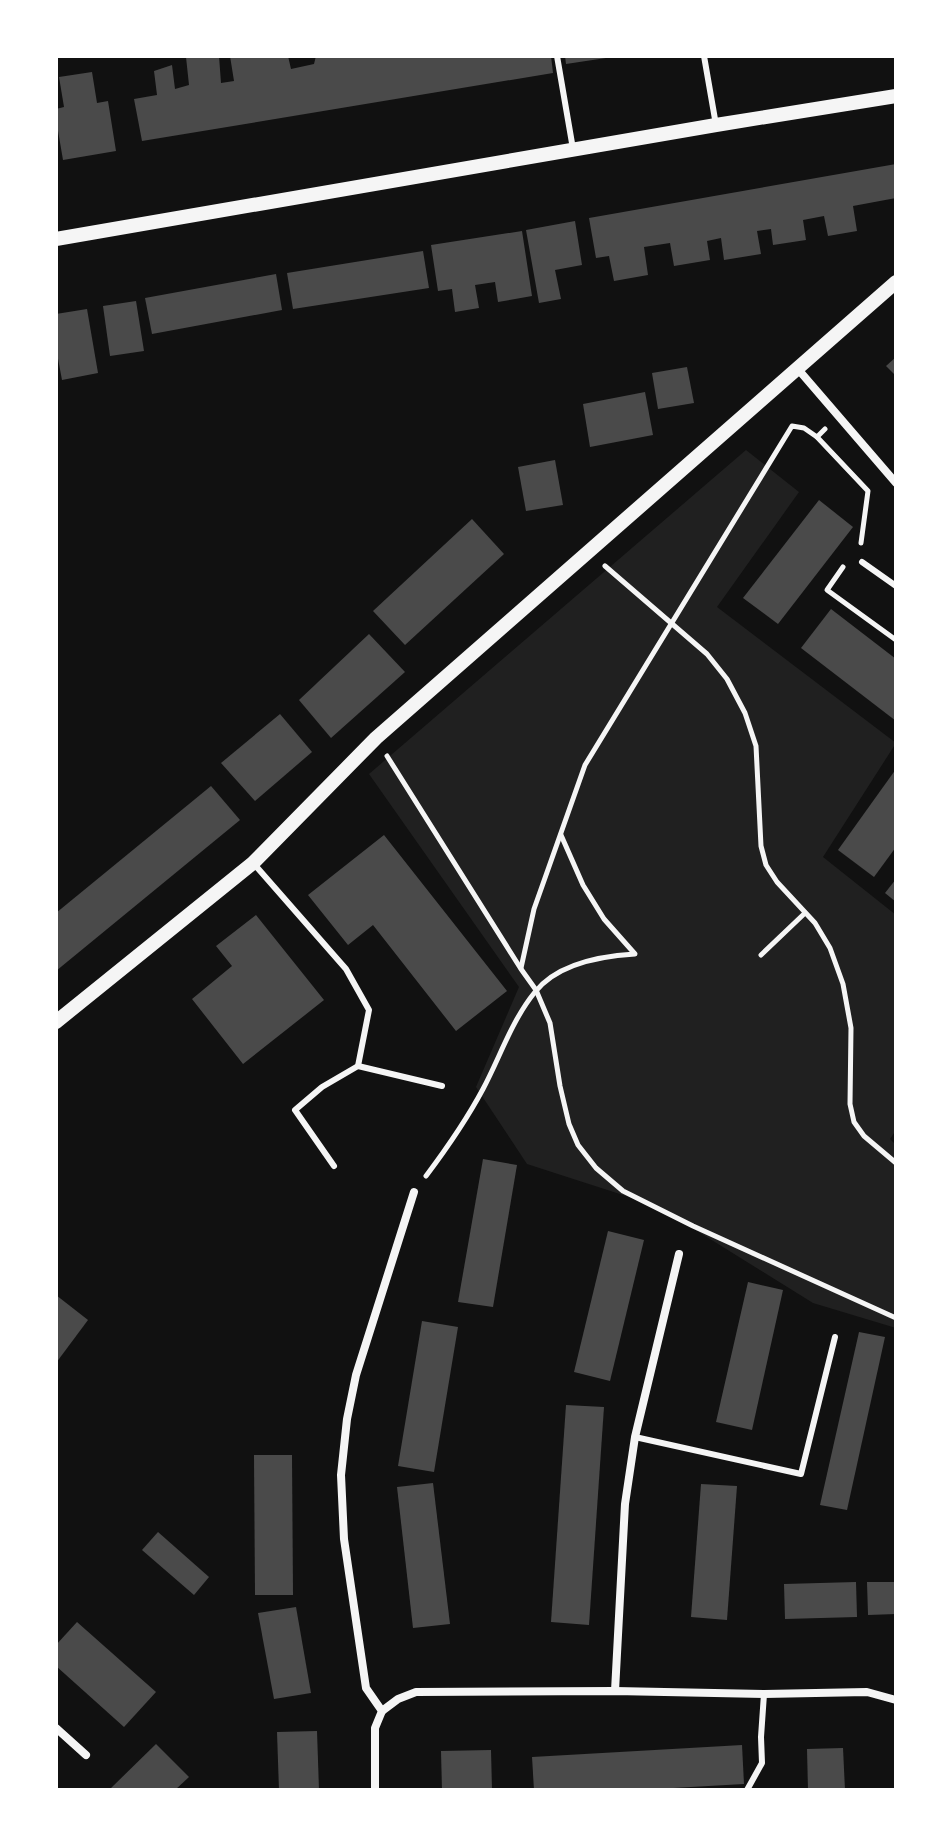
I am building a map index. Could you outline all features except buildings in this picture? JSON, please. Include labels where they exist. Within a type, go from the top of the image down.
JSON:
[{"type":"street","points":[[56,239],[896,96]]},
{"type":"street","points":[[56,1022],[253,863],[376,738],[896,282]]},
{"type":"street","points":[[797,368],[896,483]]},
{"type":"street","points":[[382,1711],[366,1688],[344,1539],[341,1475],[356,1375],[414,1192]]},
{"type":"street","points":[[615,1691],[625,1504],[635,1437],[679,1254]]},
{"type":"street","points":[[375,1790],[375,1728],[382,1711],[398,1699],[416,1692],[867,1692],[896,1700]]},
{"type":"street","points":[[56,1728],[86,1755]]},
{"type":"lane","points":[[557,56],[573,149]]},
{"type":"lane","points":[[704,56],[716,125]]},
{"type":"lane","points":[[862,562],[896,586]]},
{"type":"lane","points":[[253,863],[346,969],[369,1010],[358,1066]]},
{"type":"lane","points":[[334,1166],[295,1110],[322,1087],[358,1066],[442,1086]]},
{"type":"lane","points":[[635,1437],[801,1474],[835,1337]]},
{"type":"lane","points":[[747,1790],[762,1763],[764,1694]]},
{"type":"path","points":[[521,969],[534,909],[585,765],[792,426],[804,428],[817,437],[839,417]]},
{"type":"path","points":[[590,552],[707,654],[727,679],[745,713],[756,746],[761,846],[766,865],[777,882],[815,923],[830,948],[843,984],[851,1028],[850,1104],[854,1122],[864,1136],[896,1163]]},
{"type":"path","points":[[376,738],[536,990],[550,1023],[569,1124],[578,1145],[596,1168],[623,1191],[896,1318]]},
{"type":"path","points":[[414,1192],[452,1141],[536,990],[579,963],[635,954],[604,919],[583,885],[560,834]]},
{"type":"path","points":[[761,955],[805,913]]},
{"type":"shaded area","points":[[746,450],[799,492],[717,607],[896,743],[823,857],[896,915],[896,1130],[890,1139],[896,1145],[896,1328],[813,1303],[657,1206],[527,1164],[476,1087],[519,987],[369,774]]}]
